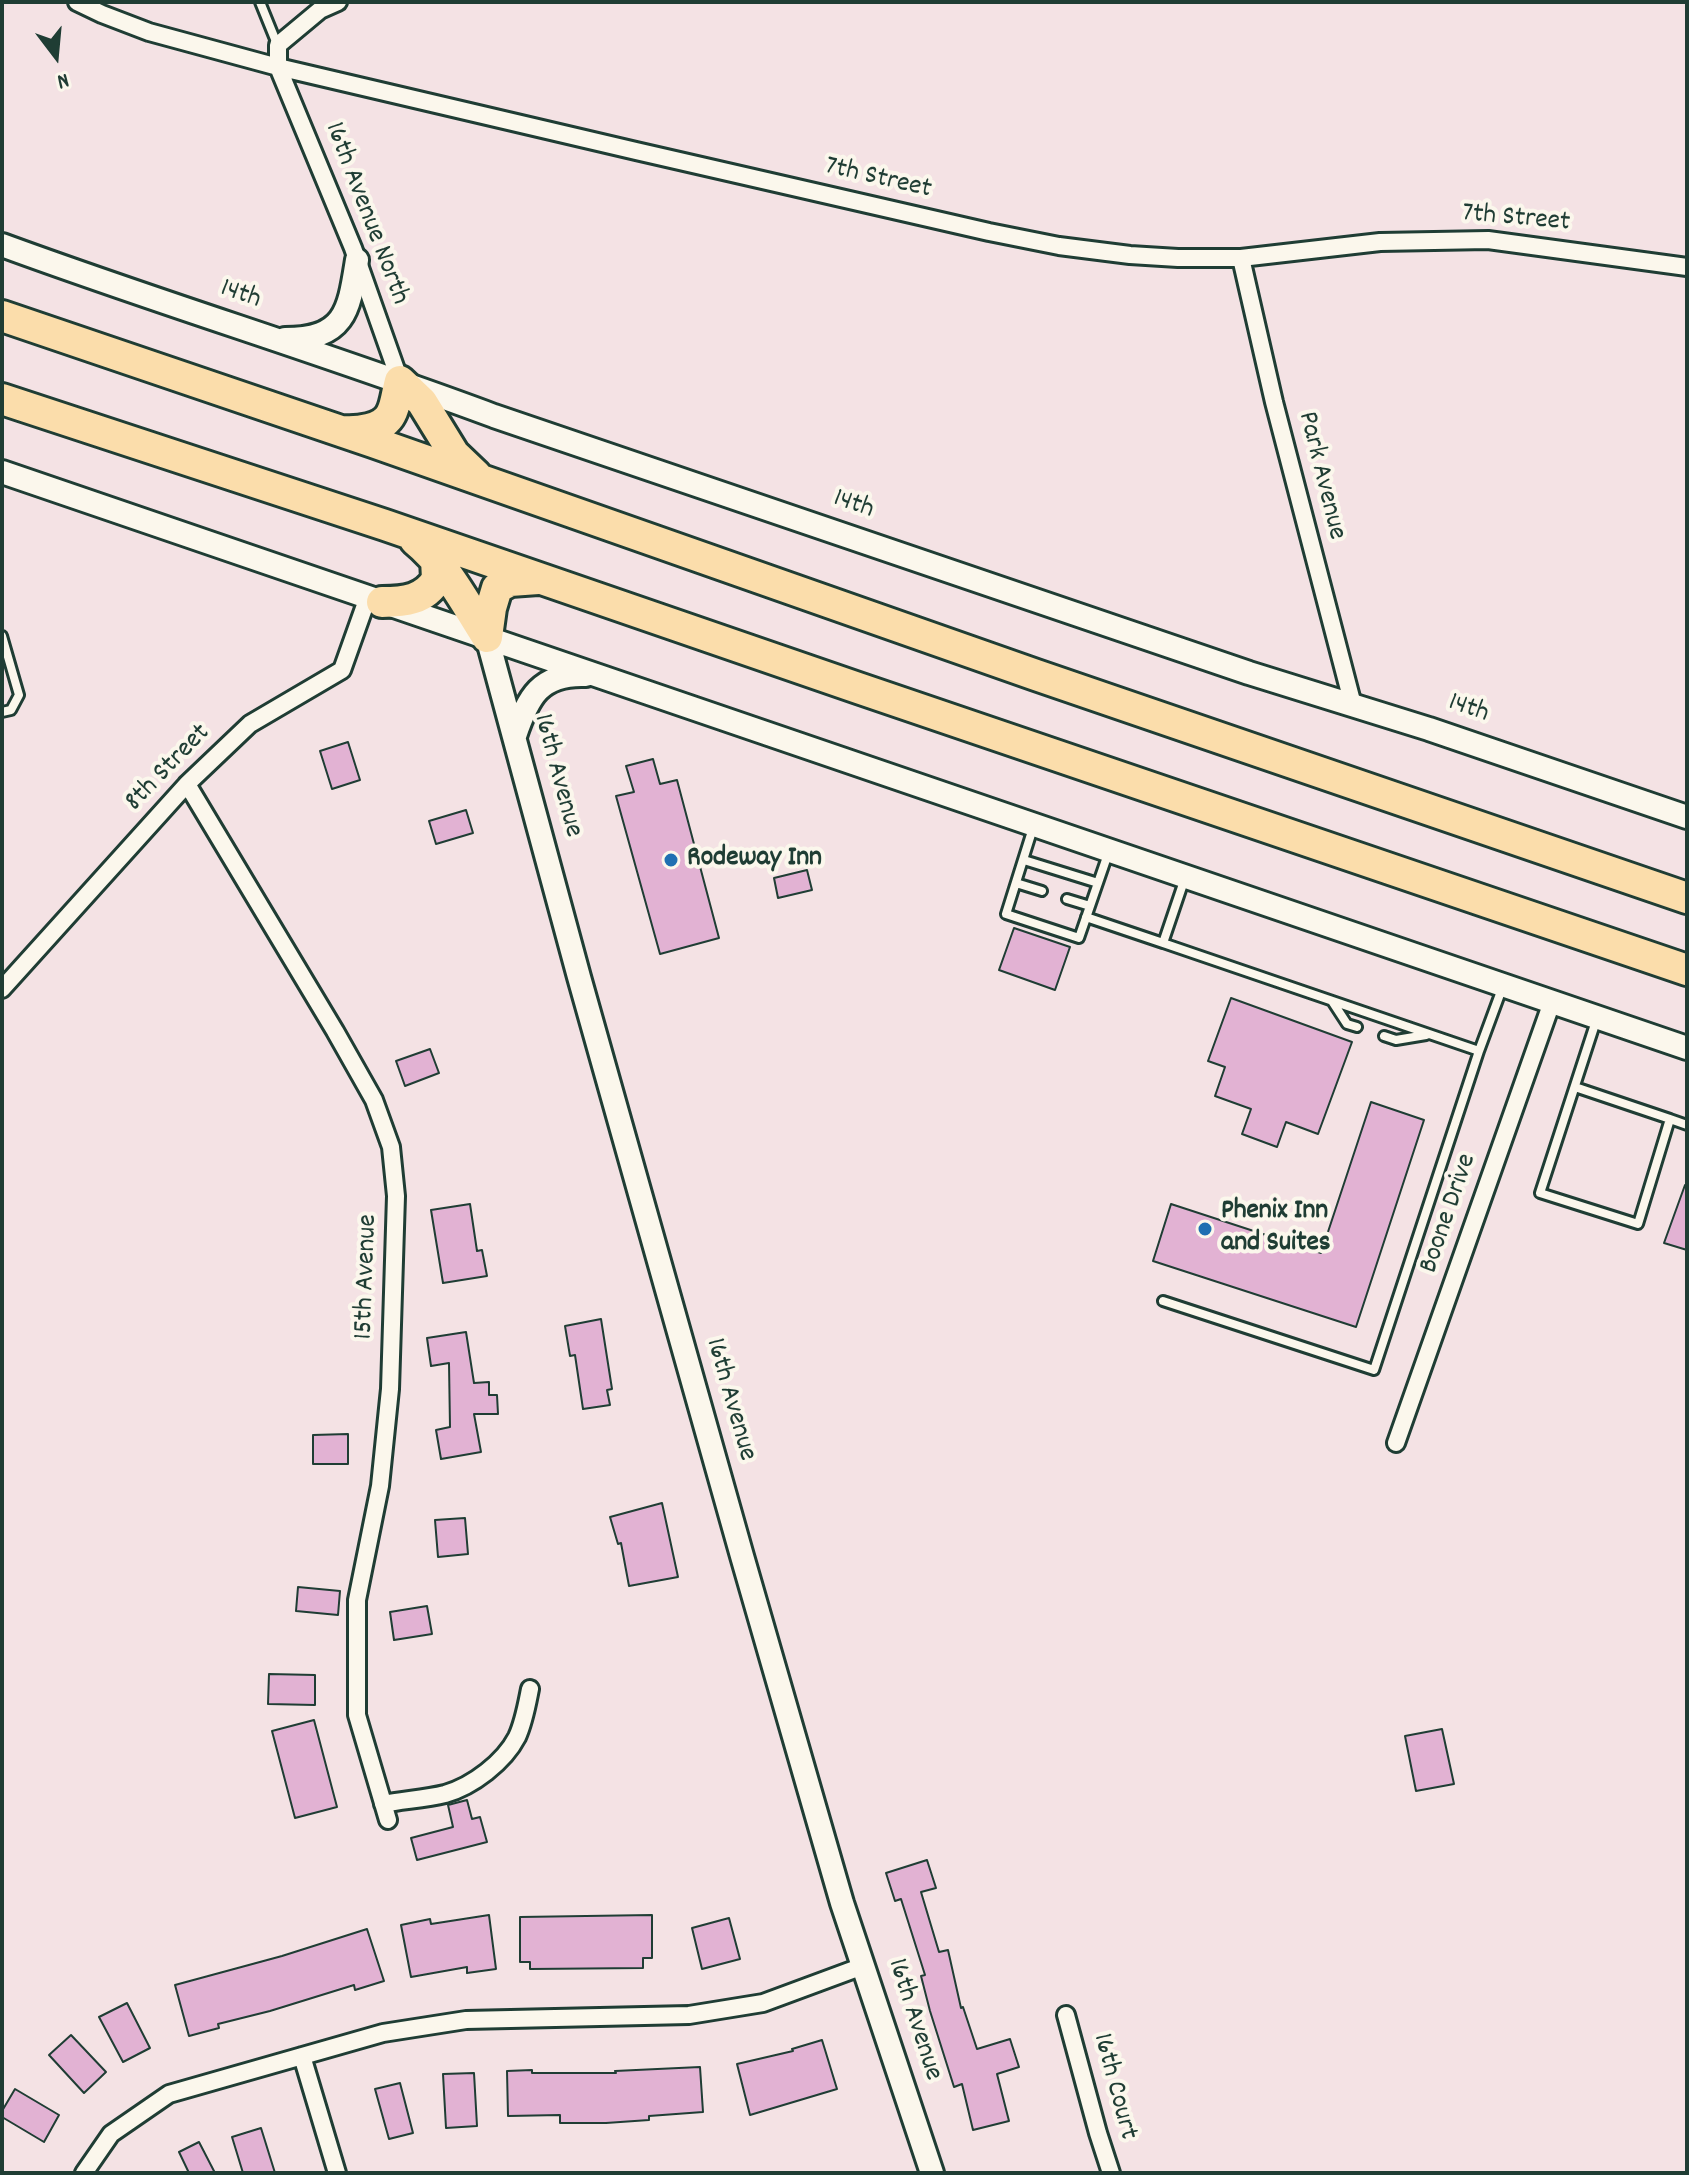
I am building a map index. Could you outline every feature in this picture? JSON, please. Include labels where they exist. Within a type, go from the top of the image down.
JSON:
[{"type":"highway","points":[[2,316],[1687,898]]},
{"type":"highway","points":[[340,431],[361,431],[386,421],[393,410],[400,381]]},
{"type":"highway","points":[[400,381],[422,402],[458,459],[481,480]]},
{"type":"highway","points":[[2,399],[403,531],[1687,970]]},
{"type":"highway","points":[[403,531],[436,559],[487,637]]},
{"type":"highway","points":[[375,599],[401,602],[420,597],[437,579],[436,559]]},
{"type":"highway","points":[[487,637],[497,588],[510,581],[544,580]]},
{"type":"street","name":"7th Street","points":[[77,2],[149,32],[278,67],[1059,246],[1130,255],[1241,258],[1380,242],[1488,240],[1687,267]]},
{"type":"street","points":[[278,67],[278,45],[320,10],[338,2]]},
{"type":"street","name":"16th Avenue North","points":[[278,67],[357,260],[400,381]]},
{"type":"street","name":"14th","points":[[2,245],[1234,668],[1429,729],[1687,817]]},
{"type":"street","name":"Park Avenue","points":[[1241,258],[1274,402],[1353,705]]},
{"type":"street","points":[[273,339],[306,338],[334,325],[349,305],[357,260]]},
{"type":"street","points":[[2,472],[1687,1048]]},
{"type":"street","name":"8th Street","points":[[2,989],[187,784],[250,724],[342,670],[375,599]]},
{"type":"street","name":"16th Avenue","points":[[487,637],[742,1556],[842,1903],[928,2172]]},
{"type":"street","points":[[514,738],[527,704],[541,686],[561,676],[597,675]]},
{"type":"street","name":"15th Avenue","points":[[187,784],[367,1086],[391,1147],[396,1196],[390,1389],[380,1486],[357,1600],[357,1715],[385,1812],[446,1793],[487,1771],[505,1755],[518,1736],[530,1689]]},
{"type":"street","name":"Boone Drive","points":[[1396,1443],[1552,1002]]},
{"type":"street","points":[[84,2173],[111,2134],[169,2094],[383,2033],[466,2020],[689,2015],[763,2003],[863,1966]]},
{"type":"street","name":"16th Court","points":[[1066,2015],[1111,2173]]},
{"type":"street","points":[[302,2056],[337,2173]]},
{"type":"lane","points":[[260,2],[278,45]]},
{"type":"lane","points":[[2,636],[19,695],[11,710],[2,712]]},
{"type":"lane","points":[[1034,825],[1006,914],[1079,938],[1109,851]]},
{"type":"lane","points":[[1024,860],[1098,883]]},
{"type":"lane","points":[[1163,943],[1185,877]]},
{"type":"lane","points":[[1016,883],[1042,891]]},
{"type":"lane","points":[[1067,899],[1090,906]]},
{"type":"lane","points":[[1086,917],[1479,1051]]},
{"type":"lane","points":[[1163,1301],[1374,1370],[1503,985]]},
{"type":"lane","points":[[1332,1000],[1347,1024],[1357,1027]]},
{"type":"lane","points":[[1598,1018],[1540,1193],[1638,1224],[1670,1119]]},
{"type":"lane","points":[[1384,1036],[1396,1040],[1430,1034]]},
{"type":"lane","points":[[1575,1087],[1687,1125]]},
{"type":"building","points":[[348,742],[360,780],[332,789],[320,751]]},
{"type":"building","name":"Rodeway Inn","points":[[653,759],[660,784],[677,780],[719,938],[660,954],[616,796],[634,792],[626,766]]},
{"type":"building","points":[[466,810],[473,833],[436,844],[429,821]]},
{"type":"building","points":[[807,870],[812,890],[778,898],[774,878]]},
{"type":"building","points":[[1014,928],[1070,947],[1055,990],[999,970]]},
{"type":"building","points":[[1231,998],[1352,1042],[1318,1134],[1286,1122],[1277,1147],[1242,1134],[1251,1109],[1215,1096],[1225,1067],[1208,1061]]},
{"type":"building","points":[[430,1049],[439,1073],[405,1086],[396,1061]]},
{"type":"building","name":"Phenix Inn and Suites","points":[[1371,1102],[1424,1120],[1356,1327],[1153,1261],[1171,1204],[1321,1253]]},
{"type":"building","points":[[1687,1185],[1687,1250],[1664,1243]]},
{"type":"building","points":[[470,1204],[477,1251],[482,1250],[487,1276],[443,1283],[431,1210]]},
{"type":"building","points":[[601,1319],[612,1389],[607,1390],[610,1405],[583,1409],[575,1355],[570,1356],[565,1326]]},
{"type":"building","points":[[466,1332],[474,1383],[489,1382],[489,1395],[497,1395],[498,1414],[474,1414],[481,1452],[441,1459],[436,1430],[450,1427],[449,1363],[431,1366],[427,1338]]},
{"type":"building","points":[[348,1434],[348,1464],[313,1464],[313,1435]]},
{"type":"building","points":[[662,1503],[678,1577],[629,1586],[621,1543],[618,1544],[610,1517]]},
{"type":"building","points":[[465,1518],[468,1554],[438,1557],[435,1520]]},
{"type":"building","points":[[298,1587],[340,1591],[338,1615],[296,1611]]},
{"type":"building","points":[[427,1606],[432,1634],[394,1640],[390,1612]]},
{"type":"building","points":[[269,1674],[315,1675],[315,1705],[268,1704]]},
{"type":"building","points":[[314,1720],[337,1807],[295,1818],[272,1731]]},
{"type":"building","points":[[1442,1729],[1454,1784],[1416,1791],[1405,1736]]},
{"type":"building","points":[[467,1800],[472,1819],[480,1817],[487,1842],[417,1860],[411,1838],[453,1827],[448,1805]]},
{"type":"building","points":[[927,1860],[936,1888],[921,1892],[939,1952],[948,1950],[961,2008],[977,2049],[1010,2039],[1019,2067],[997,2074],[1009,2121],[973,2130],[962,2084],[954,2087],[930,2011],[921,1976],[925,1975],[901,1899],[895,1901],[886,1873]]},
{"type":"building","points":[[489,1915],[496,1969],[467,1973],[467,1967],[411,1977],[401,1925],[430,1919],[431,1924]]},
{"type":"building","points":[[652,1915],[652,1958],[643,1958],[643,1968],[530,1969],[530,1962],[520,1962],[520,1917]]},
{"type":"building","points":[[729,1918],[740,1959],[702,1969],[692,1928]]},
{"type":"building","points":[[367,1929],[384,1981],[355,1990],[354,1985],[218,2024],[219,2028],[189,2036],[175,1985]]},
{"type":"building","points":[[127,2003],[150,2048],[123,2062],[99,2017]]},
{"type":"building","points":[[71,2035],[106,2072],[84,2093],[49,2055]]},
{"type":"building","points":[[822,2040],[837,2089],[750,2115],[737,2064],[793,2051]]},
{"type":"building","points":[[700,2067],[703,2112],[606,2123],[560,2123],[560,2115],[508,2116],[507,2071],[616,2073]]},
{"type":"building","points":[[474,2073],[477,2126],[446,2128],[443,2074]]},
{"type":"building","points":[[400,2083],[413,2133],[389,2139],[375,2089]]},
{"type":"building","points":[[15,2089],[59,2115],[44,2142],[2,2117],[2,2111]]},
{"type":"building","points":[[261,2128],[275,2173],[243,2173],[232,2137]]},
{"type":"building","points":[[199,2142],[215,2173],[189,2173],[179,2152]]},
{"type":"place","name":"Rodeway Inn","points":[[671,860]]},
{"type":"place","name":"Phenix Inn and Suites","points":[[1205,1229]]}]
